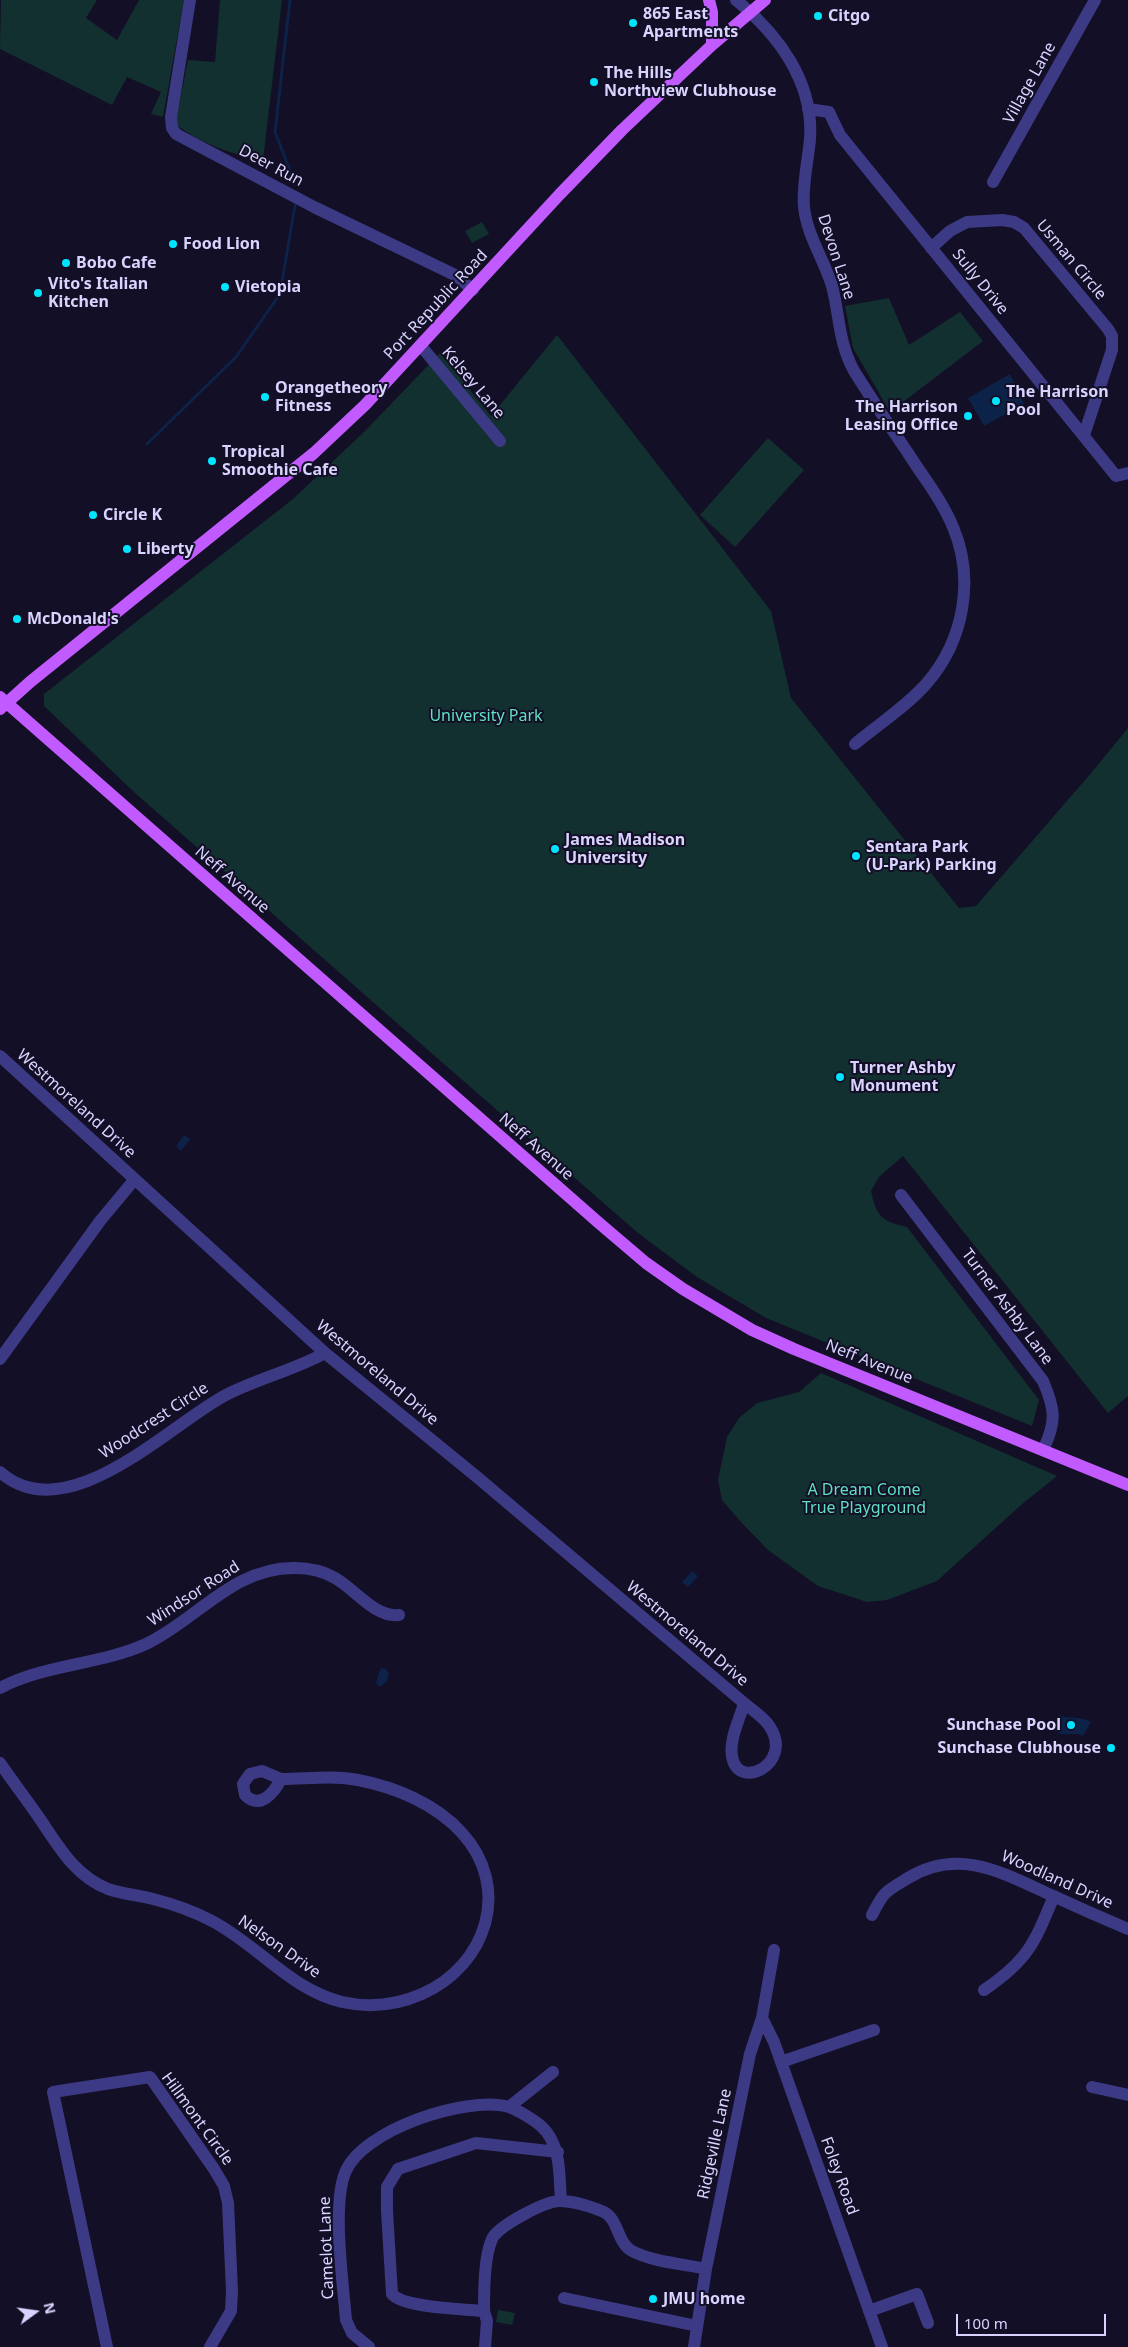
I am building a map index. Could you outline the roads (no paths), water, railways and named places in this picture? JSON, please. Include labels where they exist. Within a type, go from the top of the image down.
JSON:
[{"type":"main road","points":[[709,0],[712,12],[712,45]]},
{"type":"main road","name":"Port Republic Road","points":[[2,703],[307,460],[365,405],[609,144],[712,45],[765,0]]},
{"type":"main road","name":"Neff Avenue","points":[[2,703],[599,1223],[658,1272],[712,1308],[773,1340],[1128,1485]]},
{"type":"street","name":"Deer Run","points":[[190,0],[171,117],[172,128],[176,134],[314,208],[455,275],[472,290]]},
{"type":"street","name":"Devon Lane","points":[[736,0],[750,12],[784,50],[801,82],[808,109],[810,130],[804,178],[805,215],[811,236],[831,285],[843,347],[854,371],[948,516],[959,546],[964,578],[963,603],[953,640],[939,667],[918,693],[855,744]]},
{"type":"street","name":"Village Lane","points":[[993,182],[1095,0]]},
{"type":"street","name":"Sully Drive","points":[[808,109],[829,112],[840,135],[1116,476],[1128,473]]},
{"type":"street","name":"Usman Circle","points":[[931,248],[950,232],[967,222],[1014,222],[1024,228],[1108,329],[1112,336],[1112,350],[1084,435]]},
{"type":"street","name":"Kelsey Lane","points":[[421,346],[500,441]]},
{"type":"street","name":"Westmoreland Drive","points":[[0,1056],[325,1353],[477,1477],[767,1722],[777,1743],[776,1752],[771,1761],[762,1768],[749,1773],[741,1772],[736,1767],[732,1752],[744,1703]]},
{"type":"street","points":[[0,1359],[100,1221],[135,1179]]},
{"type":"street","name":"Turner Ashby Lane","points":[[901,1195],[1043,1381],[1052,1404],[1052,1430],[1044,1450]]},
{"type":"street","name":"Woodcrest Circle","points":[[0,1472],[15,1483],[28,1488],[53,1489],[78,1484],[129,1460],[225,1395],[291,1369],[325,1353]]},
{"type":"street","name":"Windsor Road","points":[[0,1688],[30,1676],[140,1647],[173,1629],[234,1584],[270,1570],[304,1568],[324,1573],[341,1581],[383,1614],[399,1614]]},
{"type":"street","name":"Nelson Drive","points":[[0,1763],[60,1849],[86,1876],[109,1889],[170,1903],[212,1921],[245,1941],[294,1980],[315,1992],[353,2004],[391,2003],[424,1993],[454,1974],[476,1948],[488,1911],[488,1889],[482,1867],[473,1848],[462,1832],[426,1804],[384,1787],[339,1777],[281,1779]]},
{"type":"street","name":"Woodland Drive","points":[[872,1915],[882,1893],[928,1868],[943,1864],[969,1864],[994,1870],[1128,1929]]},
{"type":"street","points":[[984,1990],[1010,1972],[1030,1950],[1054,1896]]},
{"type":"street","name":"Ridgeville Lane","points":[[694,2347],[706,2269],[750,2054],[762,2018],[774,1950]]},
{"type":"street","name":"Foley Road","points":[[762,2018],[781,2062],[882,2347]]},
{"type":"street","points":[[781,2062],[874,2030]]},
{"type":"street","points":[[509,2107],[553,2072]]},
{"type":"street","name":"Hillmont Circle","points":[[107,2347],[53,2092],[150,2077],[214,2169],[224,2186],[228,2203],[232,2291],[231,2311],[210,2347]]},
{"type":"street","points":[[1092,2087],[1128,2095]]},
{"type":"street","name":"Camelot Lane","points":[[369,2347],[352,2333],[346,2320],[339,2201],[345,2172],[363,2149],[390,2131],[428,2116],[474,2105],[509,2107],[542,2126],[558,2152],[561,2201]]},
{"type":"street","points":[[484,2311],[431,2307],[396,2299],[392,2294],[387,2188],[398,2169],[476,2143],[558,2152]]},
{"type":"street","points":[[486,2347],[487,2321],[484,2311],[488,2253],[492,2238],[503,2226],[550,2203],[561,2201],[604,2213],[615,2226],[622,2243],[636,2253],[706,2269]]},
{"type":"street","points":[[869,2311],[917,2294],[928,2323]]},
{"type":"street","points":[[564,2298],[697,2326]]},
{"type":"water","name":"The Harrison Pool","points":[[1010,374],[1024,404],[984,426],[968,398]]},
{"type":"water","points":[[184,1135],[190,1139],[181,1151],[176,1146]]},
{"type":"water","points":[[692,1571],[698,1576],[688,1587],[682,1582]]},
{"type":"water","points":[[385,1668],[389,1673],[387,1681],[380,1687],[376,1683],[380,1669]]},
{"type":"water","name":"Sunchase Pool","points":[[1059,1715],[1091,1722],[1083,1736],[1078,1734],[1061,1734],[1050,1729]]},
{"type":"waterway","points":[[290,0],[275,132],[294,181]]},
{"type":"waterway","points":[[147,444],[236,357],[280,294],[295,205]]},
{"type":"place","name":"Citgo","points":[[818,16]]},
{"type":"place","name":"865 East Apartments","points":[[633,23]]},
{"type":"place","name":"The Hills Northview Clubhouse","points":[[594,82]]},
{"type":"place","name":"Food Lion","points":[[173,244]]},
{"type":"place","name":"Bobo Cafe","points":[[66,263]]},
{"type":"place","name":"Vietopia","points":[[225,287]]},
{"type":"place","name":"Vito's Italian Kitchen","points":[[38,293]]},
{"type":"place","name":"Orangetheory Fitness","points":[[265,397]]},
{"type":"place","name":"The Harrison Pool","points":[[996,401]]},
{"type":"place","name":"The Harrison Leasing Office","points":[[968,416]]},
{"type":"place","name":"Tropical Smoothie Cafe","points":[[212,461]]},
{"type":"place","name":"Circle K","points":[[93,515]]},
{"type":"place","name":"Liberty","points":[[127,549]]},
{"type":"place","name":"McDonald's","points":[[17,619]]},
{"type":"place","name":"James Madison University","points":[[555,849]]},
{"type":"place","name":"Sentara Park (U-Park) Parking","points":[[856,856]]},
{"type":"place","name":"Turner Ashby Monument","points":[[840,1077]]},
{"type":"place","name":"Sunchase Pool","points":[[1071,1725]]},
{"type":"place","name":"Sunchase Clubhouse","points":[[1111,1748]]},
{"type":"place","name":"JMU home","points":[[653,2299]]},
{"type":"park label","name":"University Park","points":[[486,716]]},
{"type":"park label","name":"A Dream Come True Playground","points":[[864,1499]]}]
